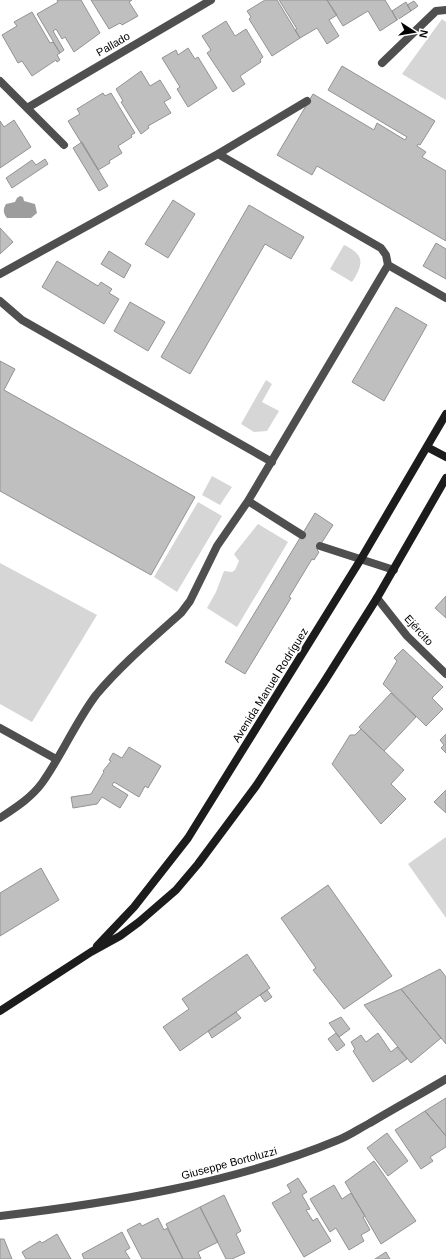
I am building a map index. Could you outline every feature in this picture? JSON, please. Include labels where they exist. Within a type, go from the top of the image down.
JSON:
[{"type":"main road","name":"Avenida Manuel Rodríguez","points":[[91,952],[134,907],[188,838],[361,559],[446,414]]},
{"type":"main road","points":[[427,447],[446,457]]},
{"type":"main road","name":"Avenida Manuel Rodríguez","points":[[0,1011],[91,952],[120,936],[139,922],[176,890],[198,864],[256,786],[377,598],[446,478]]},
{"type":"street","name":"Pallado","points":[[27,108],[211,0]]},
{"type":"street","points":[[382,63],[436,11],[446,10]]},
{"type":"street","points":[[0,81],[64,145]]},
{"type":"street","points":[[0,274],[218,154],[307,101]]},
{"type":"street","points":[[0,818],[23,803],[37,789],[80,719],[101,690],[156,635],[181,613],[190,601],[208,561],[248,502],[388,265],[386,255],[381,248],[218,154]]},
{"type":"street","points":[[388,265],[446,298]]},
{"type":"street","points":[[0,300],[22,320],[272,462]]},
{"type":"street","points":[[248,502],[302,535]]},
{"type":"street","points":[[320,546],[394,570]]},
{"type":"street","name":"Ejército","points":[[377,598],[407,636],[446,674]]},
{"type":"street","points":[[0,728],[56,759]]},
{"type":"street","name":"Giuseppe Bortoluzzi","points":[[0,1216],[53,1210],[182,1186],[245,1172],[340,1139],[446,1079]]},
{"type":"shaded area","points":[[442,19],[446,22],[446,100],[402,74]]},
{"type":"shaded area","points":[[20,196],[23,197],[24,201],[35,204],[37,213],[31,218],[7,218],[4,211],[6,204],[15,202]]},
{"type":"shaded area","points":[[344,245],[356,253],[360,261],[360,265],[352,282],[330,269]]},
{"type":"shaded area","points":[[266,380],[272,384],[262,402],[279,411],[267,431],[254,432],[241,424]]},
{"type":"shaded area","points":[[212,476],[232,487],[220,505],[202,495]]},
{"type":"shaded area","points":[[198,502],[222,516],[177,592],[154,577]]},
{"type":"shaded area","points":[[258,524],[288,542],[237,627],[207,608],[216,592],[224,571],[232,572],[235,570],[239,561],[234,554]]},
{"type":"shaded area","points":[[0,563],[97,615],[32,722],[0,704]]},
{"type":"shaded area","points":[[446,837],[446,918],[408,864]]},
{"type":"building","points":[[57,0],[81,0],[100,33],[74,52],[65,37],[62,39],[56,29],[53,31],[64,50],[60,53],[37,14],[58,2]]},
{"type":"building","points":[[91,0],[132,0],[129,2],[138,16],[122,25],[120,23],[109,29]]},
{"type":"building","points":[[265,0],[277,0],[300,38],[272,56],[249,19],[251,17],[247,11]]},
{"type":"building","points":[[279,0],[327,0],[337,15],[329,20],[339,36],[327,44],[317,28],[300,38],[295,30],[297,29]]},
{"type":"building","points":[[327,0],[385,0],[397,20],[380,31],[368,11],[343,26]]},
{"type":"building","points":[[414,1],[418,6],[411,11],[407,5]]},
{"type":"building","points":[[406,2],[411,11],[397,20],[392,11]]},
{"type":"building","points":[[32,12],[50,43],[53,42],[60,53],[57,55],[60,60],[57,62],[56,60],[32,76],[22,61],[18,63],[2,35],[17,26],[14,22]]},
{"type":"building","points":[[226,21],[235,36],[246,29],[263,57],[260,60],[261,62],[240,76],[245,84],[233,92],[207,53],[211,50],[202,36]]},
{"type":"building","points":[[188,48],[195,59],[198,57],[217,88],[188,107],[177,89],[180,87],[162,58],[176,50],[178,55]]},
{"type":"building","points":[[342,66],[435,121],[420,145],[418,144],[417,146],[426,152],[422,157],[446,171],[446,241],[317,166],[312,175],[277,155],[313,94],[374,130],[377,123],[405,140],[407,137],[328,90]]},
{"type":"building","points":[[141,71],[150,86],[160,80],[171,98],[164,102],[171,113],[148,126],[149,128],[141,134],[121,102],[123,101],[116,89]]},
{"type":"building","points":[[103,93],[105,96],[111,93],[135,133],[131,135],[132,137],[118,146],[122,153],[109,161],[110,163],[98,170],[68,121],[80,114],[77,109]]},
{"type":"building","points":[[14,120],[31,147],[0,168],[0,121],[4,127]]},
{"type":"building","points":[[82,142],[108,186],[99,191],[73,148]]},
{"type":"building","points":[[45,159],[48,164],[12,188],[6,178],[32,160],[36,165]]},
{"type":"building","points":[[173,200],[195,214],[168,258],[145,244]]},
{"type":"building","points":[[249,205],[304,237],[291,259],[265,244],[190,374],[161,357]]},
{"type":"building","points":[[0,228],[13,242],[0,254]]},
{"type":"building","points":[[436,243],[446,249],[446,279],[423,266]]},
{"type":"building","points":[[109,251],[131,265],[124,278],[101,264]]},
{"type":"building","points":[[57,261],[98,286],[101,282],[112,289],[109,293],[119,299],[104,324],[42,287]]},
{"type":"building","points":[[130,302],[165,322],[148,351],[114,331]]},
{"type":"building","points":[[396,307],[427,325],[384,401],[352,382]]},
{"type":"building","points":[[0,361],[15,369],[4,390],[195,497],[151,575],[0,491]]},
{"type":"building","points":[[315,513],[333,525],[317,550],[319,552],[314,560],[312,559],[289,597],[291,598],[245,674],[225,662]]},
{"type":"building","points":[[446,596],[446,618],[435,608]]},
{"type":"building","points":[[403,649],[443,687],[432,698],[443,709],[426,726],[383,684],[397,661],[394,658]]},
{"type":"building","points":[[391,693],[416,717],[384,751],[359,727]]},
{"type":"building","points":[[361,729],[404,770],[391,784],[406,799],[381,824],[332,764],[350,735],[355,735]]},
{"type":"building","points":[[446,734],[446,753],[441,748],[444,745],[440,740]]},
{"type":"building","points":[[129,747],[161,766],[148,788],[145,786],[139,797],[114,782],[112,785],[128,795],[120,808],[102,797],[97,804],[73,808],[71,797],[91,794],[104,772],[103,771],[111,761],[109,760],[113,753],[122,758]]},
{"type":"building","points":[[446,790],[446,813],[434,802]]},
{"type":"building","points":[[41,868],[59,900],[0,936],[0,893]]},
{"type":"building","points":[[328,885],[392,976],[344,1009],[313,970],[316,968],[281,918]]},
{"type":"building","points":[[247,954],[270,988],[180,1051],[163,1027],[189,1009],[182,999]]},
{"type":"building","points":[[440,969],[446,977],[446,1044],[401,989]]},
{"type":"building","points":[[401,989],[441,1038],[411,1063],[364,1005]]},
{"type":"building","points":[[267,990],[272,997],[265,1002],[260,995]]},
{"type":"building","points":[[236,1012],[241,1018],[212,1038],[208,1031]]},
{"type":"building","points":[[341,1017],[350,1029],[339,1037],[329,1023]]},
{"type":"building","points":[[336,1033],[345,1045],[337,1051],[328,1039]]},
{"type":"building","points":[[378,1033],[391,1052],[397,1047],[407,1059],[373,1082],[353,1051],[355,1049],[351,1042],[361,1035],[366,1042]]},
{"type":"building","points":[[446,1098],[446,1136],[425,1111]]},
{"type":"building","points":[[425,1111],[446,1136],[446,1147],[430,1157],[433,1161],[421,1169],[395,1130]]},
{"type":"building","points":[[387,1133],[408,1161],[388,1176],[367,1148]]},
{"type":"building","points":[[374,1161],[416,1221],[381,1244],[345,1182]]},
{"type":"building","points":[[298,1178],[307,1192],[302,1195],[310,1209],[306,1210],[313,1221],[317,1218],[331,1241],[304,1257],[272,1203],[291,1192],[287,1185]]},
{"type":"building","points":[[334,1185],[342,1199],[351,1193],[365,1216],[363,1217],[370,1230],[361,1235],[364,1241],[349,1250],[336,1228],[330,1232],[310,1199]]},
{"type":"building","points":[[224,1195],[241,1231],[236,1234],[245,1253],[232,1259],[226,1259],[200,1207]]},
{"type":"building","points":[[200,1207],[218,1242],[198,1252],[201,1259],[183,1259],[166,1224]]},
{"type":"building","points":[[158,1218],[164,1230],[167,1228],[183,1259],[142,1259],[127,1230],[140,1223],[142,1226]]},
{"type":"building","points":[[122,1232],[130,1248],[125,1251],[130,1259],[84,1259],[82,1254]]},
{"type":"building","points":[[57,1234],[71,1259],[26,1259],[22,1252],[40,1241],[42,1243]]},
{"type":"building","points":[[0,1239],[4,1239],[12,1259],[0,1259]]},
{"type":"building","points":[[386,1252],[390,1259],[375,1259]]}]
